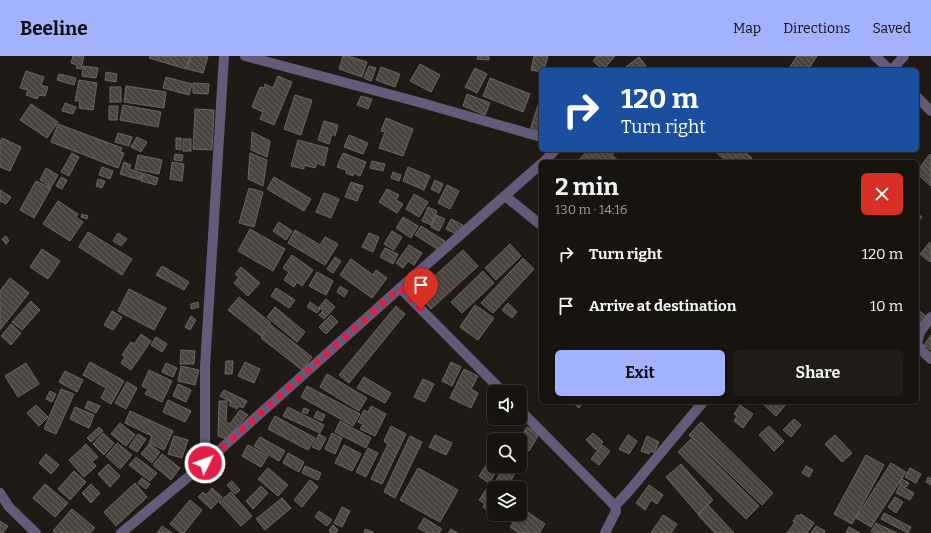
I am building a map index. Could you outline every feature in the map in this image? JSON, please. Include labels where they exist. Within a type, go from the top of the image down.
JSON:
[{"type":"street","points":[[205,463],[205,367],[224,56]]},
{"type":"street","points":[[245,56],[437,107],[539,136]]},
{"type":"street","points":[[875,56],[889,68]]},
{"type":"street","points":[[893,68],[904,56]]},
{"type":"street","points":[[919,99],[931,111]]},
{"type":"street","points":[[546,160],[554,152]]},
{"type":"street","points":[[121,533],[205,463],[539,166]]},
{"type":"street","points":[[505,196],[539,223]]},
{"type":"street","points":[[400,288],[496,385]]},
{"type":"street","points":[[919,336],[931,317]]},
{"type":"street","points":[[919,346],[931,359]]},
{"type":"street","points":[[615,506],[701,404]]},
{"type":"street","points":[[527,417],[615,506],[616,511],[605,533]]},
{"type":"street","points":[[0,493],[9,506],[36,533]]},
{"type":"building","points":[[73,56],[84,56],[81,69],[76,68],[77,65],[71,63]]},
{"type":"building","points":[[150,56],[190,56],[186,69],[149,58]]},
{"type":"building","points":[[191,56],[208,56],[203,73],[187,69]]},
{"type":"building","points":[[343,56],[348,56],[367,62],[362,77],[339,69]]},
{"type":"building","points":[[478,56],[489,56],[489,60],[477,59]]},
{"type":"building","points":[[534,56],[548,56],[545,68],[539,68],[539,72],[531,70]]},
{"type":"building","points":[[597,56],[615,56],[605,68],[601,68],[593,61]]},
{"type":"building","points":[[797,56],[817,56],[809,68],[789,68]]},
{"type":"building","points":[[639,57],[646,66],[644,68],[625,68]]},
{"type":"building","points":[[420,64],[440,75],[431,92],[410,81]]},
{"type":"building","points":[[83,66],[98,68],[96,78],[82,76]]},
{"type":"building","points":[[369,66],[376,68],[371,81],[364,78]]},
{"type":"building","points":[[381,67],[400,74],[395,87],[376,80]]},
{"type":"building","points":[[475,68],[487,74],[477,93],[465,87]]},
{"type":"building","points":[[26,71],[44,77],[41,85],[48,87],[45,96],[39,95],[37,99],[26,95],[28,90],[20,88]]},
{"type":"building","points":[[106,72],[117,74],[116,82],[105,80]]},
{"type":"building","points":[[59,74],[76,78],[74,85],[57,80]]},
{"type":"building","points":[[278,76],[292,82],[274,125],[260,119],[263,112],[252,107],[260,87],[264,88],[265,84],[273,88]]},
{"type":"building","points":[[166,77],[192,84],[189,95],[163,88]]},
{"type":"building","points":[[490,78],[530,94],[523,112],[483,96]]},
{"type":"building","points":[[79,80],[97,83],[93,110],[79,108],[80,101],[75,101]]},
{"type":"building","points":[[193,83],[209,84],[208,94],[193,93]]},
{"type":"building","points":[[126,86],[166,92],[164,108],[124,102]]},
{"type":"building","points":[[110,87],[121,87],[121,102],[110,102]]},
{"type":"building","points":[[467,94],[490,103],[485,115],[463,106]]},
{"type":"building","points":[[295,95],[312,100],[301,135],[284,129]]},
{"type":"building","points":[[361,96],[372,99],[368,109],[357,105]]},
{"type":"building","points":[[539,102],[539,133],[530,130]]},
{"type":"building","points":[[65,103],[76,107],[73,114],[62,111]]},
{"type":"building","points":[[31,104],[58,122],[47,138],[20,120]]},
{"type":"building","points":[[123,105],[161,112],[158,127],[120,120]]},
{"type":"building","points":[[109,106],[118,106],[117,120],[109,120]]},
{"type":"building","points":[[195,109],[214,110],[212,150],[193,149]]},
{"type":"building","points":[[386,118],[413,129],[403,156],[379,148],[385,132],[381,131]]},
{"type":"building","points":[[324,121],[338,125],[335,136],[332,134],[329,144],[318,140]]},
{"type":"building","points":[[58,124],[122,148],[120,152],[124,153],[118,168],[51,142]]},
{"type":"building","points":[[252,132],[270,141],[267,157],[251,150]]},
{"type":"building","points":[[118,133],[132,137],[129,146],[115,142]]},
{"type":"building","points":[[349,135],[368,143],[363,154],[344,147]]},
{"type":"building","points":[[137,137],[147,142],[141,152],[131,147]]},
{"type":"building","points":[[2,138],[21,147],[10,171],[0,167],[0,142]]},
{"type":"building","points":[[176,138],[181,138],[181,150],[176,149]]},
{"type":"building","points":[[183,139],[191,139],[191,151],[183,151]]},
{"type":"building","points":[[298,140],[328,148],[324,166],[317,163],[315,168],[304,165],[304,169],[291,166]]},
{"type":"building","points":[[586,152],[614,152],[612,155],[618,160],[579,160]]},
{"type":"building","points":[[716,152],[745,152],[752,158],[750,160],[726,160]]},
{"type":"building","points":[[72,153],[79,157],[69,176],[61,172]]},
{"type":"building","points":[[250,153],[267,160],[263,186],[248,179]]},
{"type":"building","points":[[343,153],[366,162],[360,176],[354,173],[353,176],[346,173],[346,170],[337,167]]},
{"type":"building","points":[[175,154],[183,155],[182,161],[174,160]]},
{"type":"building","points":[[930,154],[931,186],[919,176],[919,168]]},
{"type":"building","points":[[138,155],[162,160],[159,174],[135,169]]},
{"type":"building","points":[[372,161],[385,164],[383,171],[370,168]]},
{"type":"building","points":[[124,162],[131,165],[129,169],[142,173],[140,180],[120,174]]},
{"type":"building","points":[[172,162],[184,164],[182,181],[170,179]]},
{"type":"building","points":[[102,167],[113,171],[110,179],[99,175]]},
{"type":"building","points":[[408,167],[430,176],[424,190],[403,181]]},
{"type":"building","points":[[46,168],[58,175],[51,187],[40,180]]},
{"type":"building","points":[[393,172],[401,175],[399,181],[391,178]]},
{"type":"building","points":[[143,173],[158,178],[156,185],[141,181]]},
{"type":"building","points":[[61,177],[67,180],[62,189],[56,186]]},
{"type":"building","points":[[274,177],[311,199],[304,211],[267,189]]},
{"type":"building","points":[[98,179],[105,181],[102,188],[96,186]]},
{"type":"building","points":[[435,180],[443,184],[439,193],[431,189]]},
{"type":"building","points":[[36,181],[51,188],[34,218],[20,210]]},
{"type":"building","points":[[351,182],[363,186],[357,201],[345,197]]},
{"type":"building","points":[[354,184],[363,187],[361,192],[353,189]]},
{"type":"building","points":[[447,185],[459,191],[450,209],[438,203]]},
{"type":"building","points":[[249,188],[263,192],[254,227],[239,223]]},
{"type":"building","points":[[387,189],[399,195],[396,200],[403,204],[397,213],[379,202]]},
{"type":"building","points":[[0,190],[11,197],[6,204],[0,201]]},
{"type":"building","points":[[324,193],[339,199],[331,218],[316,212]]},
{"type":"building","points":[[414,194],[428,202],[419,217],[406,209]]},
{"type":"building","points":[[58,201],[78,214],[76,217],[83,222],[70,241],[43,224]]},
{"type":"building","points":[[428,207],[437,211],[431,225],[422,221]]},
{"type":"building","points":[[82,214],[88,216],[87,219],[81,217]]},
{"type":"building","points":[[436,215],[445,219],[439,231],[431,227]]},
{"type":"building","points":[[403,217],[418,226],[411,238],[396,228]]},
{"type":"building","points":[[451,219],[463,225],[458,235],[446,229]]},
{"type":"building","points":[[279,222],[292,231],[286,240],[273,231]]},
{"type":"building","points":[[421,226],[445,241],[439,250],[415,235]]},
{"type":"building","points":[[250,229],[285,249],[273,271],[238,251]]},
{"type":"building","points":[[295,230],[320,245],[325,237],[338,244],[325,265],[288,243]]},
{"type":"building","points":[[392,231],[402,237],[394,250],[384,244]]},
{"type":"building","points":[[88,232],[132,259],[122,275],[79,247]]},
{"type":"building","points":[[118,233],[127,239],[121,246],[113,241]]},
{"type":"building","points":[[369,233],[379,237],[373,252],[362,247]]},
{"type":"building","points":[[6,236],[9,241],[6,244],[2,239]]},
{"type":"building","points":[[930,242],[931,261],[930,262],[920,254]]},
{"type":"building","points":[[510,244],[521,256],[496,280],[485,268]]},
{"type":"building","points":[[409,245],[422,253],[414,265],[408,261],[403,268],[396,263]]},
{"type":"building","points":[[385,248],[398,254],[393,264],[380,257]]},
{"type":"building","points":[[42,249],[60,261],[48,279],[30,267]]},
{"type":"building","points":[[463,250],[478,266],[431,309],[416,293]]},
{"type":"building","points":[[292,255],[313,270],[302,286],[297,282],[294,287],[284,280],[289,272],[283,268]]},
{"type":"building","points":[[335,257],[341,261],[333,273],[327,269]]},
{"type":"building","points":[[523,258],[534,269],[493,313],[481,303]]},
{"type":"building","points":[[351,259],[373,275],[376,270],[387,278],[372,298],[340,275]]},
{"type":"building","points":[[162,266],[189,282],[184,290],[156,275]]},
{"type":"building","points":[[241,267],[260,283],[248,296],[234,283],[239,277],[235,274]]},
{"type":"building","points":[[483,271],[494,283],[462,313],[451,302]]},
{"type":"building","points":[[317,272],[333,281],[326,295],[309,286]]},
{"type":"building","points":[[10,278],[29,293],[0,330],[0,291]]},
{"type":"building","points":[[340,286],[348,291],[344,297],[337,292]]},
{"type":"building","points":[[276,288],[295,300],[289,308],[271,296]]},
{"type":"building","points":[[129,289],[166,308],[154,330],[118,311]]},
{"type":"building","points":[[239,297],[271,323],[261,336],[228,310]]},
{"type":"building","points":[[326,299],[335,307],[324,319],[319,315],[323,311],[319,307]]},
{"type":"building","points":[[31,301],[40,310],[22,330],[12,322]]},
{"type":"building","points":[[198,302],[199,307],[191,309],[191,304]]},
{"type":"building","points":[[310,302],[320,309],[317,313],[307,307]]},
{"type":"building","points":[[508,303],[517,312],[512,318],[502,310]]},
{"type":"building","points":[[475,305],[494,318],[478,340],[460,327]]},
{"type":"building","points":[[396,306],[405,314],[349,383],[339,375]]},
{"type":"building","points":[[275,307],[305,332],[297,342],[267,317]]},
{"type":"building","points":[[112,311],[122,317],[113,330],[104,325]]},
{"type":"building","points":[[919,311],[926,316],[919,325]]},
{"type":"building","points":[[331,315],[338,322],[326,334],[319,327]]},
{"type":"building","points":[[191,316],[196,320],[190,330],[185,327]]},
{"type":"building","points":[[11,324],[21,333],[11,345],[1,336]]},
{"type":"building","points":[[271,325],[312,357],[302,370],[261,338]]},
{"type":"building","points":[[141,334],[151,341],[131,370],[121,363],[125,357],[122,355],[131,342],[134,344]]},
{"type":"building","points":[[931,335],[931,350],[924,345]]},
{"type":"building","points":[[156,337],[167,344],[162,352],[151,345]]},
{"type":"building","points":[[181,350],[195,351],[194,364],[180,364]]},
{"type":"building","points":[[226,361],[233,361],[232,374],[225,374]]},
{"type":"building","points":[[90,362],[124,381],[111,404],[101,398],[106,388],[83,375]]},
{"type":"building","points":[[245,362],[260,369],[254,383],[238,376]]},
{"type":"building","points":[[451,362],[461,367],[452,386],[442,381]]},
{"type":"building","points":[[26,363],[39,384],[18,397],[5,376]]},
{"type":"building","points":[[166,363],[177,368],[173,377],[162,372]]},
{"type":"building","points":[[181,366],[199,370],[195,385],[178,381]]},
{"type":"building","points":[[464,369],[478,376],[471,389],[478,393],[471,408],[450,398]]},
{"type":"building","points":[[149,370],[172,381],[162,402],[145,394],[148,389],[142,386]]},
{"type":"building","points":[[65,371],[83,380],[77,392],[59,382]]},
{"type":"building","points":[[327,374],[367,398],[359,411],[320,387]]},
{"type":"building","points":[[364,377],[391,393],[385,403],[357,388]]},
{"type":"building","points":[[423,379],[434,384],[425,402],[414,397]]},
{"type":"building","points":[[127,382],[137,388],[126,409],[115,403]]},
{"type":"building","points":[[178,384],[191,390],[186,402],[173,396]]},
{"type":"building","points":[[307,386],[360,414],[353,426],[301,397]]},
{"type":"building","points":[[61,389],[74,394],[56,434],[44,429]]},
{"type":"building","points":[[224,390],[247,401],[243,408],[239,406],[237,409],[229,405],[231,402],[220,396]]},
{"type":"building","points":[[50,391],[56,394],[52,402],[46,399]]},
{"type":"building","points":[[168,400],[191,411],[185,422],[163,412]]},
{"type":"building","points":[[88,401],[100,406],[96,413],[85,408]]},
{"type":"building","points":[[219,401],[227,401],[226,422],[230,424],[240,410],[248,415],[226,439],[218,436]]},
{"type":"building","points":[[574,404],[582,404],[579,408]]},
{"type":"building","points":[[763,404],[786,404],[776,416]]},
{"type":"building","points":[[36,405],[48,417],[39,426],[27,413]]},
{"type":"building","points":[[740,405],[753,414],[743,428],[734,421],[737,416],[734,414]]},
{"type":"building","points":[[371,406],[386,414],[375,436],[360,429],[363,424],[358,422],[364,410],[368,412]]},
{"type":"building","points":[[75,407],[94,415],[89,428],[70,419]]},
{"type":"building","points":[[288,407],[324,425],[320,433],[283,416]]},
{"type":"building","points":[[304,408],[309,410],[307,414],[302,412]]},
{"type":"building","points":[[130,411],[173,431],[164,450],[149,443],[152,436],[125,423]]},
{"type":"building","points":[[317,411],[325,415],[322,421],[314,417]]},
{"type":"building","points":[[275,416],[315,438],[308,450],[268,429]]},
{"type":"building","points":[[794,419],[801,425],[791,437],[783,430]]},
{"type":"building","points":[[340,421],[371,438],[366,448],[335,432]]},
{"type":"building","points":[[701,422],[773,493],[762,505],[689,435]]},
{"type":"building","points":[[120,423],[135,435],[126,446],[111,434]]},
{"type":"building","points":[[391,426],[406,434],[382,484],[371,479],[388,444],[384,441]]},
{"type":"building","points":[[769,426],[784,441],[774,451],[759,435]]},
{"type":"building","points":[[99,427],[103,431],[91,442],[87,438]]},
{"type":"building","points":[[527,427],[539,434],[529,451],[527,450],[527,433],[523,433]]},
{"type":"building","points":[[103,433],[114,443],[104,455],[93,444]]},
{"type":"building","points":[[332,433],[342,438],[335,454],[325,449]]},
{"type":"building","points":[[593,433],[603,442],[596,450],[586,440]]},
{"type":"building","points":[[138,434],[146,439],[137,452],[129,447]]},
{"type":"building","points":[[319,434],[326,438],[320,450],[312,447]]},
{"type":"building","points":[[435,435],[452,443],[446,455],[429,447]]},
{"type":"building","points":[[628,435],[637,441],[629,454],[619,449]]},
{"type":"building","points":[[835,435],[852,453],[842,462],[825,444]]},
{"type":"building","points":[[174,436],[188,440],[182,458],[168,454]]},
{"type":"building","points":[[410,436],[422,442],[395,498],[384,492]]},
{"type":"building","points":[[647,436],[659,442],[654,453],[651,451],[649,454],[641,451]]},
{"type":"building","points":[[260,437],[285,451],[279,461],[254,446]]},
{"type":"building","points":[[691,439],[759,506],[746,519],[678,452]]},
{"type":"building","points":[[117,443],[132,455],[120,469],[106,456]]},
{"type":"building","points":[[86,444],[98,457],[93,461],[82,448]]},
{"type":"building","points":[[149,444],[160,452],[152,463],[141,454]]},
{"type":"building","points":[[248,445],[268,456],[261,467],[242,456]]},
{"type":"building","points":[[344,445],[361,454],[352,471],[335,463]]},
{"type":"building","points":[[602,445],[610,451],[599,465],[591,459]]},
{"type":"building","points":[[368,448],[378,453],[366,477],[356,472]]},
{"type":"building","points":[[81,449],[96,466],[84,477],[69,460]]},
{"type":"building","points":[[288,453],[304,462],[299,472],[283,463]]},
{"type":"building","points":[[46,454],[59,465],[51,474],[39,463]]},
{"type":"building","points":[[162,454],[180,468],[171,480],[153,465]]},
{"type":"building","points":[[866,455],[884,465],[852,524],[834,514]]},
{"type":"building","points":[[136,457],[157,473],[150,481],[129,465]]},
{"type":"building","points":[[891,463],[906,472],[871,527],[856,518]]},
{"type":"building","points":[[108,464],[120,476],[110,487],[98,474]]},
{"type":"building","points":[[487,464],[487,473],[495,473],[490,481],[487,482],[479,476]]},
{"type":"building","points":[[681,464],[713,500],[698,514],[666,477]]},
{"type":"building","points":[[305,466],[321,473],[318,480],[302,473]]},
{"type":"building","points":[[806,466],[813,470],[809,477],[802,473]]},
{"type":"building","points":[[268,468],[288,485],[278,496],[258,479]]},
{"type":"building","points":[[418,468],[458,490],[440,522],[400,500]]},
{"type":"building","points":[[910,468],[921,474],[916,483],[905,477]]},
{"type":"building","points":[[211,470],[218,478],[210,484],[204,475]]},
{"type":"building","points":[[74,471],[86,482],[70,500],[58,489]]},
{"type":"building","points":[[500,473],[515,473],[511,481],[496,481]]},
{"type":"building","points":[[928,477],[931,479],[931,485],[926,482]]},
{"type":"building","points":[[142,478],[150,484],[146,489],[138,483]]},
{"type":"building","points":[[902,479],[909,483],[906,487],[899,483]]},
{"type":"building","points":[[310,480],[318,487],[302,507],[294,500]]},
{"type":"building","points":[[232,481],[240,490],[235,494],[227,485]]},
{"type":"building","points":[[135,483],[147,497],[116,526],[104,512]]},
{"type":"building","points":[[45,484],[68,503],[55,517],[33,498]]},
{"type":"building","points":[[91,484],[100,493],[91,503],[82,493]]},
{"type":"building","points":[[649,485],[663,495],[657,504],[651,500],[645,510],[636,503]]},
{"type":"building","points":[[900,485],[914,493],[910,500],[896,493]]},
{"type":"building","points":[[261,486],[268,493],[253,509],[246,501]]},
{"type":"building","points":[[212,488],[222,497],[211,509],[198,497],[203,492],[206,495]]},
{"type":"building","points":[[487,488],[487,510],[483,507],[485,504],[479,500]]},
{"type":"building","points":[[231,492],[252,516],[241,526],[219,502]]},
{"type":"building","points":[[895,497],[903,502],[896,513],[888,507]]},
{"type":"building","points":[[282,498],[291,508],[265,530],[256,519]]},
{"type":"building","points":[[190,500],[202,510],[184,533],[181,533],[170,524]]},
{"type":"building","points":[[708,505],[734,533],[715,533],[698,515]]},
{"type":"building","points":[[342,507],[350,511],[342,527],[334,523]]},
{"type":"building","points":[[72,509],[95,528],[90,533],[56,533],[53,531]]},
{"type":"building","points":[[319,511],[332,520],[327,526],[315,517]]},
{"type":"building","points":[[527,512],[545,524],[539,533],[519,533],[510,527],[513,523],[510,521],[527,521]]},
{"type":"building","points":[[884,513],[911,527],[908,533],[881,519]]},
{"type":"building","points":[[801,514],[814,523],[807,533],[787,533],[795,522],[793,521],[797,515],[799,516]]},
{"type":"building","points":[[663,515],[677,524],[671,533],[651,533]]},
{"type":"building","points":[[424,518],[442,529],[439,533],[427,533],[418,528]]},
{"type":"building","points":[[0,521],[8,526],[3,533],[0,533]]},
{"type":"building","points":[[876,523],[897,533],[875,533],[871,531]]},
{"type":"building","points":[[333,525],[338,530],[336,533],[331,533],[329,530]]},
{"type":"building","points":[[162,526],[172,533],[157,533]]},
{"type":"building","points":[[816,526],[825,531],[824,533],[811,533]]},
{"type":"building","points":[[849,527],[860,533],[846,533]]},
{"type":"building","points":[[365,529],[373,532],[373,533],[364,533]]},
{"type":"building","points":[[451,529],[458,533],[448,533]]},
{"type":"route","points":[[205,463],[400,288],[421,309]]}]
